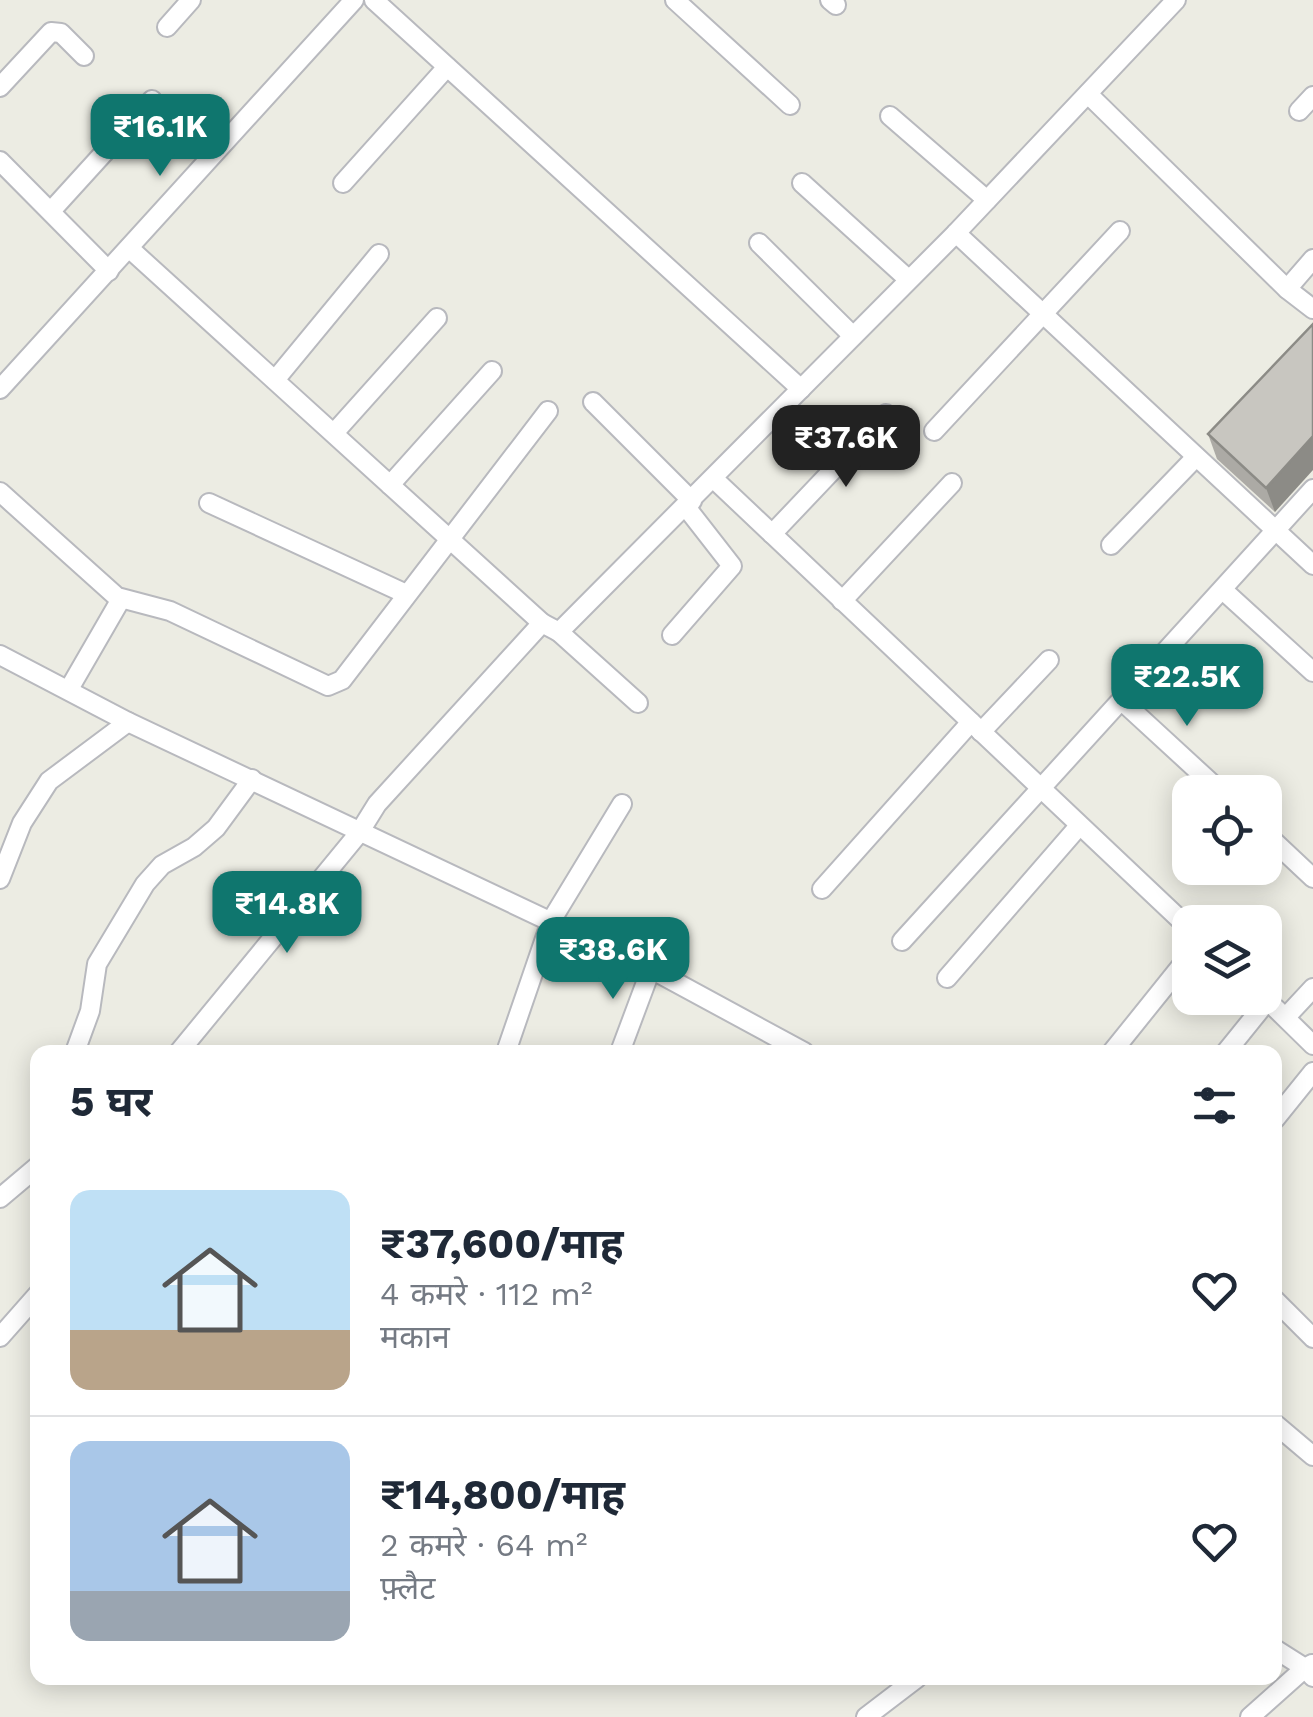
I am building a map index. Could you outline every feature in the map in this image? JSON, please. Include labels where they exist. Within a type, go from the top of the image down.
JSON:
[{"type":"street","points":[[167,27],[190,0]]},
{"type":"street","points":[[0,389],[354,0]]},
{"type":"street","points":[[374,0],[801,389]]},
{"type":"street","points":[[676,0],[790,105]]},
{"type":"street","points":[[559,632],[956,233],[1176,0]]},
{"type":"street","points":[[0,88],[51,32],[61,33],[84,56]]},
{"type":"street","points":[[343,183],[447,67]]},
{"type":"street","points":[[1088,94],[1287,289],[1313,309]]},
{"type":"street","points":[[1300,111],[1313,96]]},
{"type":"street","points":[[51,211],[152,100]]},
{"type":"street","points":[[890,116],[987,200]]},
{"type":"street","points":[[0,161],[108,271]]},
{"type":"street","points":[[802,184],[908,278]]},
{"type":"street","points":[[934,431],[1120,231]]},
{"type":"street","points":[[956,233],[1041,317],[1313,565]]},
{"type":"street","points":[[759,243],[853,336]]},
{"type":"street","points":[[130,248],[448,540],[638,703]]},
{"type":"street","points":[[274,380],[380,254]]},
{"type":"street","points":[[1287,289],[1313,260]]},
{"type":"street","points":[[334,433],[437,318]]},
{"type":"street","points":[[390,485],[492,370]]},
{"type":"street","points":[[593,402],[689,504],[732,566],[672,635]]},
{"type":"street","points":[[0,492],[32,525],[122,598],[170,610],[328,686],[342,680],[404,593],[548,411]]},
{"type":"street","points":[[772,534],[886,414]]},
{"type":"street","points":[[1110,544],[1196,457]]},
{"type":"street","points":[[714,480],[1172,912]]},
{"type":"street","points":[[842,601],[952,483]]},
{"type":"street","points":[[902,941],[1313,489]]},
{"type":"street","points":[[209,503],[404,593]]},
{"type":"street","points":[[1224,591],[1313,672]]},
{"type":"street","points":[[69,689],[122,598]]},
{"type":"street","points":[[185,1045],[359,833],[384,796],[542,622]]},
{"type":"street","points":[[0,655],[128,722],[651,969],[785,1045]]},
{"type":"street","points":[[822,889],[976,727],[1049,660]]},
{"type":"street","points":[[1122,701],[1203,775]]},
{"type":"street","points":[[0,879],[22,822],[49,781],[128,722]]},
{"type":"street","points":[[78,1045],[90,1010],[97,964],[146,884],[162,865],[194,847],[216,828],[252,779]]},
{"type":"street","points":[[508,1045],[551,921],[622,804]]},
{"type":"street","points":[[947,978],[1079,826]]},
{"type":"street","points":[[1282,849],[1313,878]]},
{"type":"street","points":[[623,1045],[651,969]]},
{"type":"street","points":[[1118,1045],[1172,977]]},
{"type":"street","points":[[1286,1017],[1313,988]]},
{"type":"street","points":[[1282,1013],[1313,1045]]},
{"type":"street","points":[[1231,1045],[1254,1015]]},
{"type":"street","points":[[1282,1110],[1313,1072]]},
{"type":"street","points":[[0,1198],[30,1173]]},
{"type":"street","points":[[0,1337],[30,1303]]},
{"type":"street","points":[[1282,1307],[1313,1338]]},
{"type":"street","points":[[1282,1430],[1313,1456]]},
{"type":"street","points":[[1250,1717],[1310,1670],[1282,1654]]},
{"type":"street","points":[[872,1715],[908,1685]]},
{"type":"building","points":[[1313,324],[1313,436],[1266,488],[1208,434]]}]
